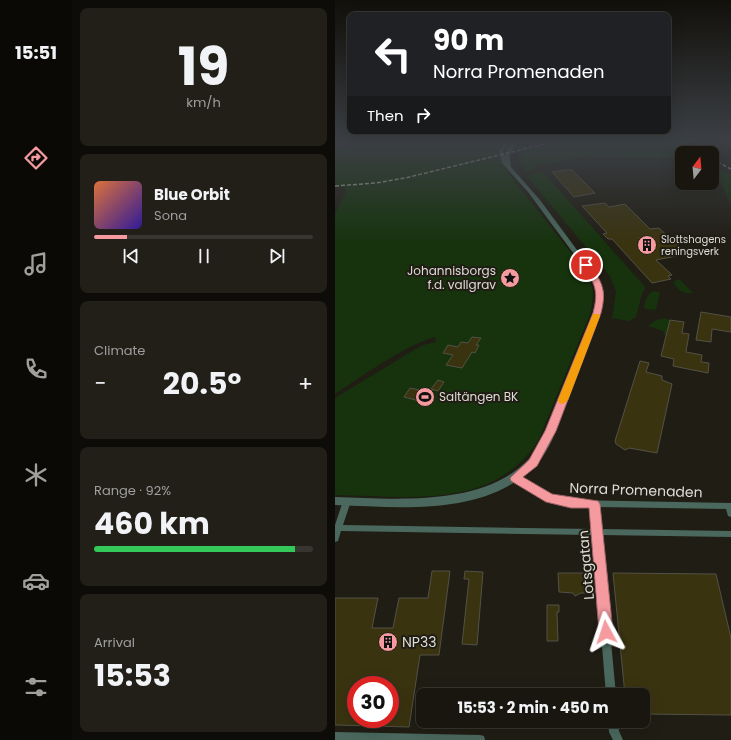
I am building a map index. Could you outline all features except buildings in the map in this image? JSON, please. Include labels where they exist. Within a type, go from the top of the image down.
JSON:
[{"type":"street","points":[[335,501],[440,502],[459,499],[482,492],[515,478],[533,463],[551,431],[597,313],[600,290],[595,278],[516,176]]},
{"type":"street","name":"Norra Promenaden","points":[[515,478],[549,498],[571,503],[730,509]]},
{"type":"street","points":[[335,539],[337,528],[347,501]]},
{"type":"street","name":"Lotsgatan","points":[[594,504],[610,688]]},
{"type":"street","points":[[337,528],[731,534]]},
{"type":"street","points":[[614,728],[618,740]]},
{"type":"street","points":[[335,737],[480,740]]},
{"type":"green space","points":[[335,176],[510,176],[583,268],[593,290],[593,300],[590,314],[539,439],[521,462],[499,478],[474,489],[420,497],[335,495],[335,398],[423,345],[436,342],[435,337],[410,347],[383,362],[335,394],[335,214],[346,192],[345,188],[335,184]]},
{"type":"green space","points":[[527,176],[546,176],[645,287],[636,317],[629,321],[612,318],[616,292],[610,276]]},
{"type":"green space","points":[[719,176],[731,176],[731,204]]},
{"type":"green space","points":[[679,279],[693,293],[681,291],[677,287],[673,282]]},
{"type":"green space","points":[[654,291],[660,292],[656,309],[646,309],[644,307],[647,297]]},
{"type":"green space","points":[[665,318],[670,320],[666,337],[663,331],[648,326],[656,320]]},
{"type":"railway","points":[[335,186],[376,183],[415,176]]},
{"type":"slow traffic","points":[[563,400],[596,316]]},
{"type":"place","name":"Slottshagens reningsverk","points":[[647,245]]},
{"type":"place","name":"Johannisborgs f.d. vallgrav","points":[[510,278]]},
{"type":"place","name":"Saltängen BK","points":[[425,397]]},
{"type":"place","name":"NP33","points":[[388,642]]},
{"type":"route","points":[[586,265],[595,278],[600,290],[600,301],[597,313],[551,431],[541,452],[533,463],[515,478],[549,498],[571,503],[594,504],[606,632]]}]
